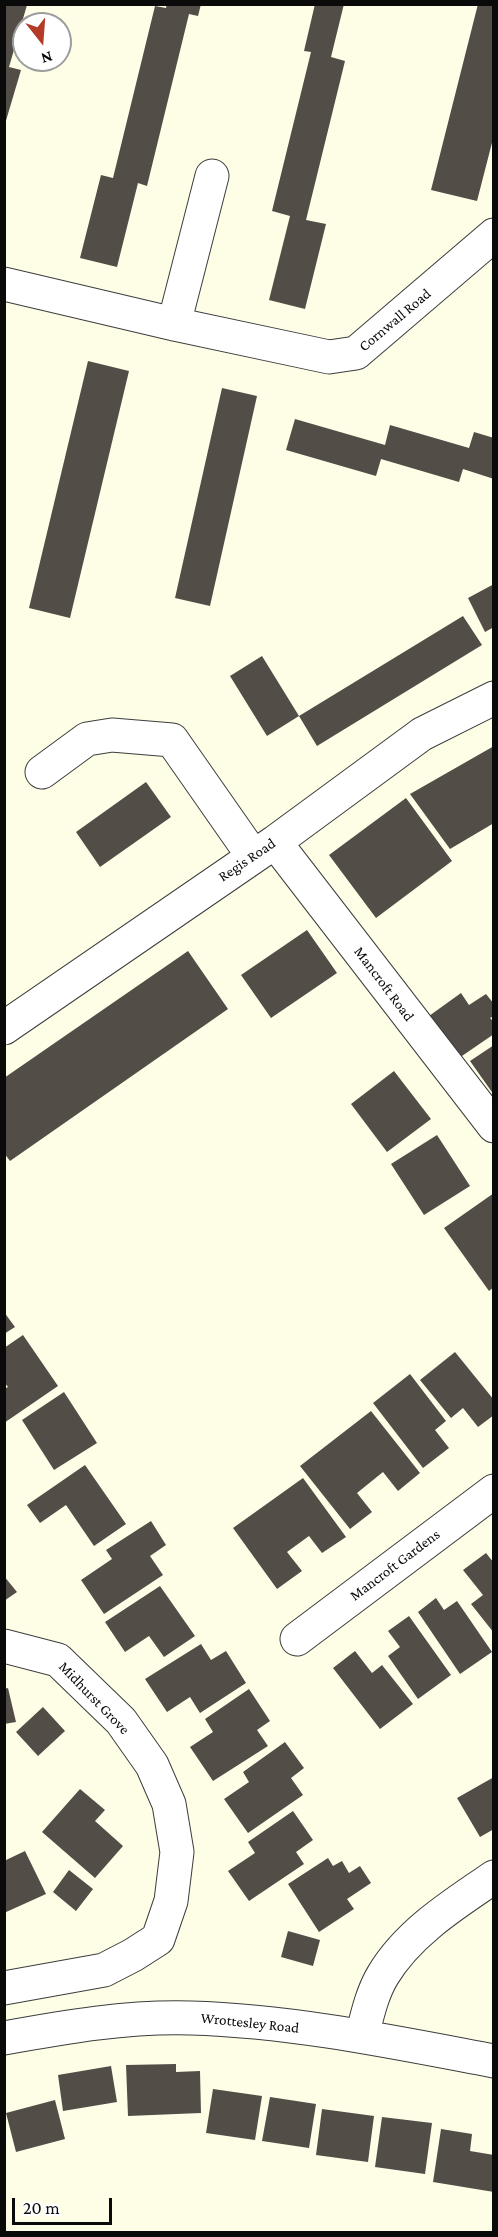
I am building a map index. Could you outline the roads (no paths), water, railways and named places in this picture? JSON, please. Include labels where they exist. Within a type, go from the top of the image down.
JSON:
[{"type":"street","points":[[174,324],[212,176]]},
{"type":"street","name":"Cornwall Road","points":[[4,284],[329,357],[356,353],[494,235]]},
{"type":"street","name":"Regis Road","points":[[4,1028],[264,849],[422,734],[494,698]]},
{"type":"street","name":"Mancroft Road","points":[[42,772],[87,739],[112,735],[172,740],[494,1126]]},
{"type":"street","name":"Mancroft Gardens","points":[[297,1639],[494,1491]]},
{"type":"street","name":"Midhurst Grove","points":[[4,1646],[58,1660],[121,1721],[152,1765],[169,1804],[177,1852],[171,1901],[158,1938],[133,1955],[104,1970],[4,1988]]},
{"type":"street","points":[[362,2036],[372,2000],[383,1975],[404,1948],[432,1922],[494,1877]]},
{"type":"street","name":"Wrottesley Road","points":[[4,2038],[75,2025],[189,2018],[362,2036],[494,2061]]}]
